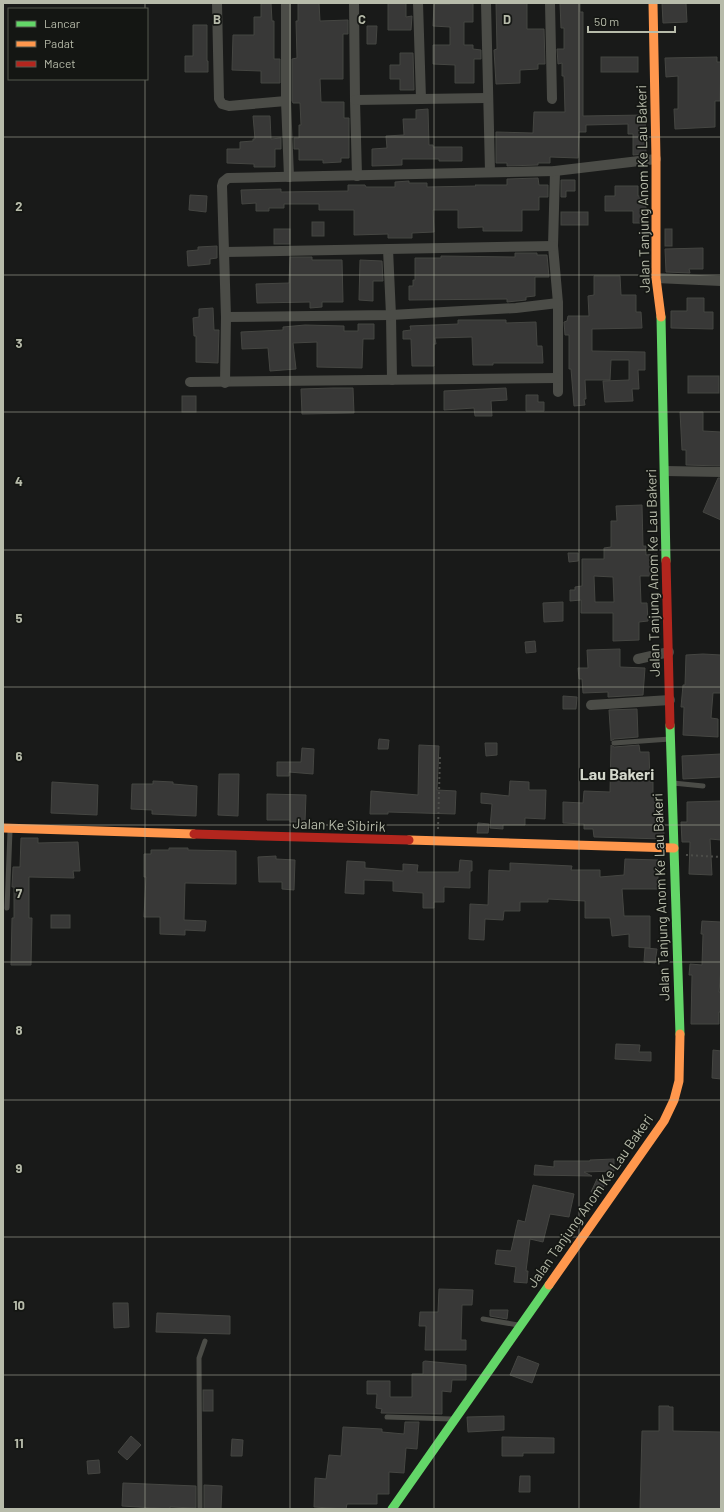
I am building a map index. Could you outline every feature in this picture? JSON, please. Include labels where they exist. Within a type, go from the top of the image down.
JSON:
[{"type":"main road","name":"Jalan Tanjung Anom Ke Lau Bakeri","points":[[392,1509],[664,1120],[674,1100],[679,1081],[680,1049],[671,782],[665,471],[660,308],[656,278],[656,159],[653,3]]},
{"type":"main road","name":"Jalan Ke Sibirik","points":[[7,828],[674,851]]},
{"type":"street","points":[[217,3],[220,99],[222,104],[230,106],[286,101]]},
{"type":"street","points":[[286,3],[286,101],[289,177]]},
{"type":"street","points":[[354,3],[357,176]]},
{"type":"street","points":[[418,3],[421,98]]},
{"type":"street","points":[[486,3],[490,172]]},
{"type":"street","points":[[550,3],[552,99]]},
{"type":"street","points":[[355,100],[488,98]]},
{"type":"street","points":[[225,382],[226,317],[223,182],[228,178],[555,171],[656,159]]},
{"type":"street","points":[[555,171],[553,246],[558,303],[558,392]]},
{"type":"street","points":[[224,252],[553,246]]},
{"type":"street","points":[[388,249],[392,380]]},
{"type":"street","points":[[656,278],[721,281]]},
{"type":"street","points":[[226,317],[391,315],[516,308],[558,303]]},
{"type":"street","points":[[190,382],[557,378]]},
{"type":"street","points":[[665,471],[721,472]]},
{"type":"street","points":[[638,659],[669,652]]},
{"type":"street","points":[[590,705],[670,700]]},
{"type":"lane","points":[[614,743],[670,739]]},
{"type":"lane","points":[[671,782],[704,786]]},
{"type":"lane","points":[[7,828],[7,908]]},
{"type":"lane","points":[[483,1319],[521,1326]]},
{"type":"lane","points":[[200,1509],[199,1358],[205,1341]]},
{"type":"lane","points":[[387,1417],[455,1419]]},
{"type":"path","points":[[437,842],[440,756]]},
{"type":"path","points":[[674,851],[721,857]]},
{"type":"building","points":[[261,3],[271,3],[272,21],[274,21],[274,59],[280,59],[280,83],[261,83],[261,71],[232,70],[233,35],[254,35],[254,17],[261,17]]},
{"type":"building","points":[[298,3],[319,3],[320,21],[348,20],[348,34],[343,34],[343,79],[320,79],[321,102],[344,102],[344,118],[349,118],[349,158],[341,158],[341,162],[323,163],[323,160],[299,160],[299,149],[294,149],[294,138],[299,138],[299,125],[301,125],[300,103],[293,103],[292,101],[292,59],[297,58],[296,21],[298,21]]},
{"type":"building","points":[[388,3],[406,3],[406,17],[412,16],[411,30],[388,30]]},
{"type":"building","points":[[473,3],[473,22],[464,22],[464,45],[473,45],[473,49],[481,50],[481,59],[474,59],[474,83],[455,83],[455,65],[433,64],[433,45],[450,45],[450,27],[433,26],[434,4]]},
{"type":"building","points":[[496,3],[527,3],[527,29],[544,29],[545,64],[538,64],[538,69],[520,70],[520,83],[496,84],[494,50],[497,49]]},
{"type":"building","points":[[560,3],[580,3],[580,12],[583,12],[583,116],[645,115],[646,154],[633,155],[633,134],[628,134],[628,124],[586,125],[586,132],[579,132],[578,158],[550,157],[550,163],[538,163],[538,165],[507,166],[507,163],[496,163],[496,132],[533,133],[534,112],[565,112],[564,76],[562,76],[562,63],[558,64],[557,49],[564,49],[564,28],[561,28]]},
{"type":"building","points":[[662,3],[686,3],[687,22],[663,23]]},
{"type":"building","points":[[193,25],[207,25],[208,72],[185,72],[185,56],[193,56]]},
{"type":"building","points":[[367,26],[377,26],[376,44],[367,44]]},
{"type":"building","points":[[400,53],[413,53],[414,90],[400,90],[400,79],[390,79],[390,65],[400,65]]},
{"type":"building","points":[[601,57],[638,57],[638,72],[601,72]]},
{"type":"building","points":[[717,57],[717,62],[721,62],[720,101],[715,101],[715,127],[675,129],[674,109],[678,109],[678,76],[666,77],[665,58]]},
{"type":"building","points":[[428,109],[429,145],[433,145],[433,147],[462,147],[462,161],[439,161],[439,159],[402,159],[402,165],[372,166],[372,149],[387,148],[386,136],[404,135],[403,119],[416,119],[416,110]]},
{"type":"building","points":[[253,116],[270,116],[271,139],[281,138],[281,149],[275,149],[275,167],[254,167],[254,164],[227,163],[227,149],[240,149],[240,142],[253,141],[253,139],[255,139]]},
{"type":"building","points":[[538,178],[539,185],[548,185],[548,197],[539,197],[539,210],[522,210],[522,231],[483,231],[483,227],[458,228],[458,210],[433,210],[434,232],[412,233],[412,238],[388,238],[388,234],[354,235],[354,210],[319,210],[319,204],[284,204],[284,208],[269,208],[269,211],[256,211],[256,203],[242,204],[241,190],[281,189],[281,192],[348,191],[348,185],[365,185],[366,187],[395,187],[395,182],[409,181],[409,183],[427,183],[427,187],[507,185],[507,179]]},
{"type":"building","points":[[561,180],[575,180],[575,191],[566,191],[566,197],[561,197]]},
{"type":"building","points":[[615,186],[638,186],[638,196],[646,196],[646,223],[633,223],[633,211],[605,211],[605,196],[615,196]]},
{"type":"building","points":[[190,195],[207,196],[206,212],[189,210]]},
{"type":"building","points":[[561,212],[588,212],[588,225],[561,225]]},
{"type":"building","points":[[312,222],[324,222],[324,236],[312,236]]},
{"type":"building","points":[[274,229],[290,229],[290,244],[274,244]]},
{"type":"building","points":[[665,229],[672,229],[672,246],[665,246]]},
{"type":"building","points":[[217,246],[217,258],[210,259],[210,264],[188,266],[187,251],[198,250],[198,247]]},
{"type":"building","points":[[703,248],[703,269],[689,269],[690,273],[666,272],[665,249]]},
{"type":"building","points":[[515,253],[537,253],[537,255],[547,255],[549,277],[535,277],[535,296],[526,297],[526,300],[507,302],[507,299],[409,300],[409,286],[413,286],[413,280],[415,280],[415,258],[441,258],[441,256],[515,257]]},
{"type":"building","points":[[290,257],[312,257],[312,260],[342,260],[343,302],[322,302],[322,307],[310,308],[310,302],[257,303],[256,284],[289,283]]},
{"type":"building","points":[[360,260],[382,261],[383,281],[373,281],[373,301],[359,300]]},
{"type":"building","points":[[594,276],[620,276],[621,295],[636,295],[636,312],[641,312],[642,328],[592,329],[592,351],[645,352],[645,370],[638,370],[639,389],[632,389],[633,401],[605,402],[603,381],[629,380],[629,360],[611,360],[610,380],[585,380],[585,405],[574,406],[571,369],[569,369],[569,335],[565,335],[564,322],[567,321],[568,316],[589,316],[588,296],[594,295]]},
{"type":"building","points":[[687,298],[704,298],[704,312],[713,312],[713,329],[671,328],[671,311],[687,311]]},
{"type":"building","points":[[213,308],[214,330],[219,330],[218,363],[196,362],[196,336],[194,336],[193,318],[199,317],[199,309]]},
{"type":"building","points":[[458,320],[506,320],[506,323],[536,322],[537,346],[542,346],[543,363],[493,363],[493,365],[473,365],[472,337],[435,338],[436,344],[434,344],[434,366],[412,366],[411,339],[403,339],[403,331],[411,330],[410,326],[458,324]]},
{"type":"building","points":[[358,324],[374,324],[374,339],[363,339],[362,368],[317,367],[317,342],[293,343],[296,369],[270,371],[268,348],[242,349],[241,332],[283,330],[283,327],[305,325],[344,326],[344,331],[358,331]]},
{"type":"building","points":[[688,376],[719,376],[719,393],[688,393]]},
{"type":"building","points":[[353,388],[354,413],[302,414],[301,389]]},
{"type":"building","points":[[506,388],[507,400],[491,401],[492,416],[475,416],[474,408],[444,410],[444,391]]},
{"type":"building","points":[[526,395],[538,395],[538,402],[544,402],[544,411],[526,411]]},
{"type":"building","points":[[182,396],[196,396],[196,412],[182,412]]},
{"type":"building","points":[[680,412],[703,412],[703,431],[721,432],[721,466],[686,465],[686,450],[682,450]]},
{"type":"building","points":[[718,478],[721,478],[721,520],[703,512]]},
{"type":"building","points":[[642,505],[643,546],[646,546],[646,555],[657,554],[658,576],[640,576],[641,603],[647,603],[648,621],[639,622],[639,640],[613,641],[613,613],[581,613],[581,600],[570,601],[570,590],[575,590],[575,587],[582,586],[582,559],[604,559],[604,548],[611,547],[611,521],[617,521],[616,506]],"holes":[[[594,576],[613,577],[614,602],[595,602]]]},
{"type":"building","points":[[568,553],[578,553],[578,561],[569,562]]},
{"type":"building","points":[[563,602],[563,621],[544,622],[543,603]]},
{"type":"building","points":[[535,641],[536,652],[526,653],[525,642]]},
{"type":"building","points":[[620,649],[620,667],[645,668],[643,695],[608,697],[608,692],[583,693],[582,679],[579,679],[578,668],[588,668],[587,650]]},
{"type":"building","points":[[686,655],[721,655],[721,693],[713,693],[711,718],[718,719],[718,737],[683,735],[684,707],[681,707],[683,685],[685,685]]},
{"type":"building","points":[[563,696],[577,697],[576,709],[563,709]]},
{"type":"building","points":[[637,709],[638,737],[614,739],[611,741],[609,710]]},
{"type":"building","points":[[379,739],[389,740],[388,749],[378,749]]},
{"type":"building","points":[[485,743],[497,743],[497,755],[486,756]]},
{"type":"building","points":[[419,745],[439,746],[437,790],[456,791],[455,814],[388,812],[388,814],[370,814],[371,791],[418,795]]},
{"type":"building","points":[[611,745],[614,747],[639,745],[640,752],[649,752],[650,782],[653,782],[655,804],[663,804],[664,839],[594,837],[593,829],[584,829],[584,824],[563,823],[563,802],[583,803],[584,791],[610,792]]},
{"type":"building","points":[[302,748],[314,749],[313,774],[289,772],[289,776],[277,776],[277,762],[301,762]]},
{"type":"building","points":[[721,754],[721,777],[683,779],[682,756]]},
{"type":"building","points":[[219,774],[239,774],[238,816],[218,815]]},
{"type":"building","points":[[153,781],[173,782],[173,784],[197,786],[196,816],[152,814],[152,810],[131,809],[132,784],[153,784]]},
{"type":"building","points":[[510,781],[529,782],[529,790],[546,790],[545,819],[525,818],[525,825],[503,825],[503,829],[490,828],[492,804],[481,803],[481,793],[509,796]]},
{"type":"building","points":[[52,782],[98,785],[97,815],[51,813]]},
{"type":"building","points":[[267,794],[306,795],[305,822],[290,822],[290,820],[267,820]]},
{"type":"building","points":[[721,801],[721,840],[710,839],[712,875],[689,874],[690,842],[682,842],[681,822],[687,822],[687,802]]},
{"type":"building","points":[[478,823],[489,824],[488,833],[477,833]]},
{"type":"building","points":[[21,838],[38,838],[38,843],[78,842],[80,871],[73,871],[74,878],[29,877],[29,918],[32,918],[31,965],[11,965],[12,918],[14,918],[14,887],[12,887],[13,867],[20,867]]},
{"type":"building","points":[[169,848],[236,851],[236,884],[185,883],[184,920],[206,921],[205,931],[185,930],[185,935],[160,934],[160,917],[144,917],[146,877],[144,877],[144,854],[151,854],[151,850],[169,850]]},
{"type":"building","points":[[276,856],[276,859],[295,860],[294,890],[282,889],[282,882],[259,882],[258,857]]},
{"type":"building","points":[[625,859],[658,860],[658,889],[622,889],[624,916],[650,916],[650,948],[629,947],[629,934],[612,936],[610,918],[585,918],[585,901],[548,899],[548,902],[520,902],[520,911],[504,911],[503,920],[485,919],[484,940],[469,939],[470,904],[488,905],[489,870],[510,871],[510,863],[572,866],[571,870],[600,870],[600,877],[624,875]]},
{"type":"building","points":[[460,860],[472,861],[472,871],[470,871],[470,888],[444,887],[444,902],[434,902],[434,908],[423,908],[423,893],[393,891],[393,881],[364,880],[364,894],[345,893],[347,861],[365,862],[365,868],[403,871],[403,864],[418,865],[417,872],[459,872]]},
{"type":"building","points":[[51,915],[70,915],[70,928],[51,928]]},
{"type":"building","points":[[702,921],[721,922],[721,968],[719,992],[721,992],[721,1012],[719,1012],[719,1024],[691,1024],[692,975],[689,975],[690,964],[702,965]]},
{"type":"building","points":[[645,948],[657,949],[655,963],[644,962]]},
{"type":"building","points":[[616,1044],[640,1045],[639,1052],[651,1052],[651,1061],[615,1059]]},
{"type":"building","points":[[713,1050],[721,1051],[721,1079],[712,1078]]},
{"type":"building","points":[[614,1159],[614,1171],[584,1172],[592,1176],[534,1175],[535,1165],[554,1167],[554,1161]]},
{"type":"building","points":[[597,1179],[605,1184],[599,1196],[591,1192]]},
{"type":"building","points":[[533,1185],[574,1194],[569,1217],[550,1214],[543,1242],[530,1239],[526,1271],[528,1271],[527,1283],[514,1282],[516,1267],[495,1264],[497,1250],[511,1251],[518,1220],[525,1222]]},
{"type":"building","points":[[439,1289],[473,1290],[472,1305],[462,1305],[461,1340],[466,1340],[466,1350],[425,1350],[426,1326],[419,1326],[420,1312],[438,1312]]},
{"type":"building","points":[[113,1303],[128,1303],[129,1327],[114,1328]]},
{"type":"building","points":[[490,1310],[508,1310],[507,1319],[490,1316]]},
{"type":"building","points":[[157,1313],[230,1316],[230,1334],[156,1332]]},
{"type":"building","points":[[518,1356],[539,1364],[532,1383],[510,1375]]},
{"type":"building","points":[[423,1362],[466,1365],[466,1380],[452,1380],[451,1392],[442,1391],[442,1414],[381,1413],[382,1409],[376,1408],[377,1394],[367,1394],[367,1381],[390,1381],[390,1397],[412,1397],[412,1374],[423,1374]]},
{"type":"building","points":[[203,1390],[213,1390],[213,1411],[203,1411]]},
{"type":"building","points":[[659,1406],[673,1407],[673,1431],[721,1432],[721,1509],[640,1509],[642,1431],[659,1431]]},
{"type":"building","points":[[504,1416],[504,1430],[468,1432],[467,1417]]},
{"type":"building","points":[[405,1422],[419,1422],[417,1449],[406,1448],[404,1473],[389,1472],[389,1494],[377,1494],[377,1504],[347,1504],[346,1509],[314,1507],[315,1478],[326,1479],[329,1455],[341,1456],[343,1427],[382,1429],[382,1432],[404,1434]]},
{"type":"building","points":[[131,1436],[141,1445],[127,1460],[118,1452]]},
{"type":"building","points":[[502,1437],[554,1438],[554,1453],[523,1453],[523,1456],[502,1456]]},
{"type":"building","points":[[232,1439],[243,1440],[242,1456],[231,1456]]},
{"type":"building","points":[[99,1460],[100,1473],[88,1474],[87,1461]]},
{"type":"building","points":[[520,1476],[530,1476],[530,1492],[519,1492]]},
{"type":"building","points":[[123,1483],[196,1486],[196,1508],[170,1507],[170,1509],[122,1506]]},
{"type":"building","points":[[204,1485],[222,1486],[221,1509],[204,1509]]},
{"type":"traffic: fast","points":[[661,317],[666,561]]},
{"type":"traffic: fast","points":[[670,725],[680,1034]]},
{"type":"traffic: fast","points":[[392,1509],[549,1285]]},
{"type":"traffic: slow","points":[[653,3],[656,159],[656,278],[661,317]]},
{"type":"traffic: slow","points":[[3,828],[194,834]]},
{"type":"traffic: slow","points":[[409,840],[674,848]]},
{"type":"traffic: slow","points":[[549,1285],[664,1121],[674,1100],[679,1081],[680,1034]]},
{"type":"traffic: jam","points":[[666,561],[670,725]]},
{"type":"traffic: jam","points":[[194,834],[409,840]]},
{"type":"district","name":"Lau Bakeri","points":[[617,774]]}]
